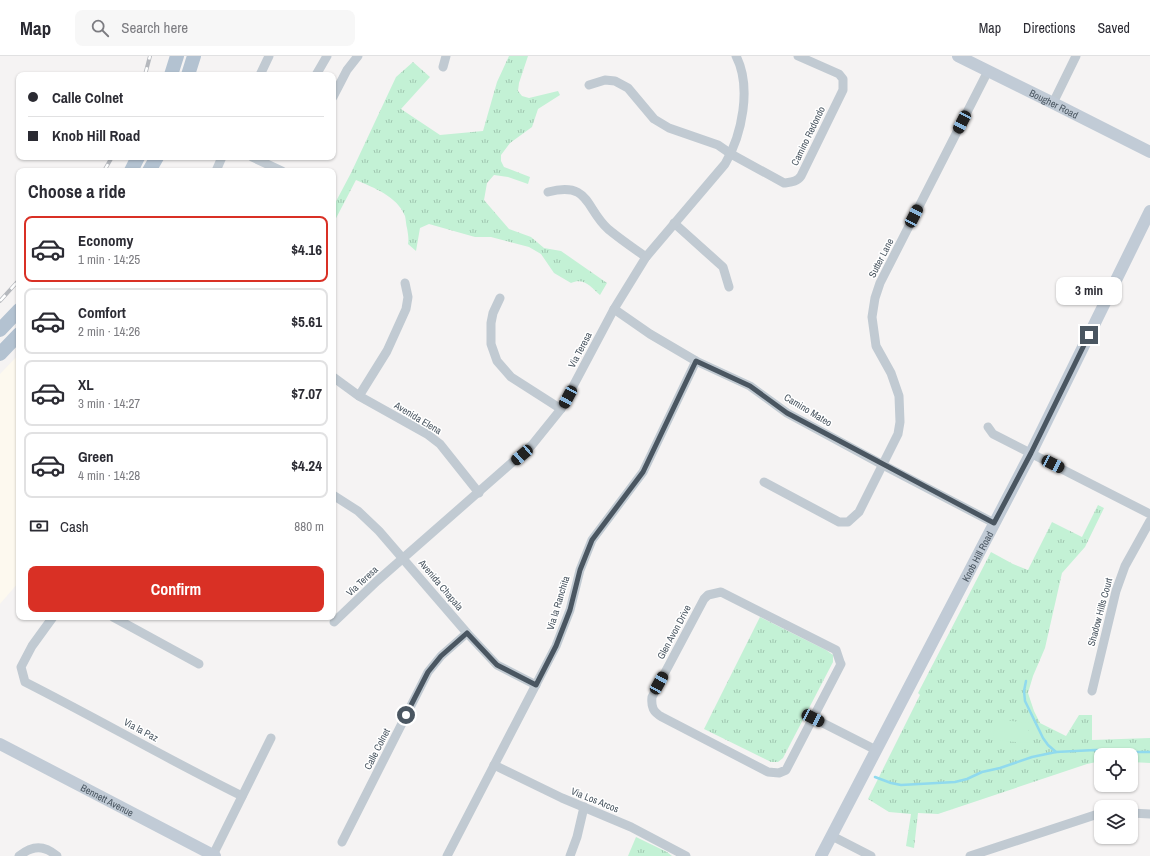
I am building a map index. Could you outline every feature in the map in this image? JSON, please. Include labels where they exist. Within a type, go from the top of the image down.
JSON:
[{"type":"main road","points":[[172,72],[177,56]]},
{"type":"main road","points":[[189,72],[194,56]]},
{"type":"main road","points":[[0,330],[16,313]]},
{"type":"main road","points":[[0,354],[16,337]]},
{"type":"street","points":[[261,72],[269,56]]},
{"type":"street","points":[[318,72],[327,56]]},
{"type":"street","points":[[336,91],[347,70],[358,56]]},
{"type":"street","points":[[443,67],[446,56]]},
{"type":"street","points":[[738,58],[748,56]]},
{"type":"street","name":"Camino Redondo","points":[[731,154],[784,183],[794,182],[799,179],[843,90],[843,79],[839,74],[798,56]]},
{"type":"street","name":"Bougher Road","points":[[958,56],[1150,152]]},
{"type":"street","points":[[1053,103],[1076,56]]},
{"type":"street","name":"Via Teresa","points":[[334,622],[377,581],[532,445],[561,409],[614,309],[646,258],[725,164],[731,154],[742,121],[744,88],[738,58]]},
{"type":"street","name":"Sutter Lane","points":[[764,482],[840,522],[848,522],[859,512],[898,434],[900,422],[899,396],[891,373],[876,346],[872,317],[874,298],[880,283],[988,71]]},
{"type":"street","points":[[589,85],[605,80],[615,81],[628,88],[654,120],[669,128],[718,145],[731,154]]},
{"type":"street","points":[[258,160],[276,168]]},
{"type":"street","points":[[548,192],[562,188],[574,190],[586,198],[600,220],[646,258]]},
{"type":"street","name":"Knob Hill Road","points":[[821,856],[1031,453],[1150,211]]},
{"type":"street","points":[[674,223],[723,268],[729,286]]},
{"type":"street","points":[[359,396],[387,351],[406,309],[408,296],[405,283]]},
{"type":"street","points":[[500,298],[493,313],[491,323],[492,344],[497,361],[511,377],[561,409]]},
{"type":"street","name":"Camino Mateo","points":[[614,309],[650,334],[696,361],[750,386],[787,413],[994,523]]},
{"type":"street","name":"Via la Ranchita","points":[[447,856],[556,646],[567,617],[580,570],[592,540],[643,472],[696,361]]},
{"type":"street","name":"Avenida Elena","points":[[336,379],[359,396],[427,434],[440,444],[479,493]]},
{"type":"street","points":[[988,427],[993,434],[1150,514]]},
{"type":"street","name":"Avenida Chapala","points":[[336,496],[358,511],[379,531],[467,633],[497,665],[536,685]]},
{"type":"street","name":"Shadow Hills Court","points":[[1092,691],[1116,591],[1125,566],[1150,521]]},
{"type":"street","name":"Glen Avon Drive","points":[[721,592],[836,650],[841,664],[813,718],[786,770],[779,773],[768,772],[656,713],[651,705],[652,697],[704,599],[708,595],[721,592]]},
{"type":"street","name":"Via la Paz","points":[[51,620],[32,646],[21,667],[25,682],[159,752],[183,767],[242,796]]},
{"type":"street","points":[[118,620],[199,664]]},
{"type":"street","name":"Calle Colnet","points":[[342,842],[428,672],[441,656],[467,633]]},
{"type":"street","points":[[813,718],[876,750]]},
{"type":"street","points":[[214,855],[271,738]]},
{"type":"street","name":"Bennett Avenue","points":[[0,744],[214,855]]},
{"type":"street","name":"Via Los Arcos","points":[[494,765],[584,808],[631,827],[686,856]]},
{"type":"street","points":[[570,856],[577,838],[584,808]]},
{"type":"street","points":[[1138,813],[1150,814]]},
{"type":"street","points":[[970,856],[1094,815]]},
{"type":"street","points":[[832,836],[871,856]]},
{"type":"street","points":[[19,856],[27,849],[44,847],[57,856]]},
{"type":"shaded area","points":[[16,357],[16,585],[0,604],[0,374]]},
{"type":"green space","points":[[509,56],[528,56],[519,83],[518,91],[522,96],[529,98],[558,91],[560,95],[538,109],[532,127],[510,143],[501,155],[501,161],[504,167],[530,177],[528,184],[508,177],[494,175],[487,183],[484,200],[509,229],[531,237],[544,248],[561,251],[607,283],[600,295],[584,282],[576,281],[571,283],[554,273],[541,254],[529,247],[491,237],[475,237],[429,224],[420,228],[416,251],[408,244],[405,216],[396,203],[391,198],[356,180],[336,218],[336,201],[396,77],[413,62],[430,77],[401,109],[440,135],[483,131],[497,82]]},
{"type":"green space","points":[[1098,505],[1104,508],[1085,547],[1062,573],[1045,648],[1033,676],[1028,693],[1040,723],[1066,736],[1079,715],[1092,715],[1092,740],[1150,738],[1150,763],[1138,762],[1138,748],[1094,748],[1094,762],[938,814],[918,813],[914,848],[906,846],[911,814],[889,812],[868,799],[920,695],[918,693],[991,552],[1028,570],[1052,522],[1082,537]]},
{"type":"green space","points":[[760,617],[826,650],[833,655],[833,662],[783,758],[778,762],[771,762],[704,729]]},
{"type":"green space","points":[[996,719],[1029,723],[1027,743],[993,740]]},
{"type":"green space","points":[[636,837],[667,852],[672,856],[628,856]]},
{"type":"waterway","points":[[1026,681],[1024,691],[1025,701],[1043,738],[1056,752]]},
{"type":"waterway","points":[[875,777],[901,785],[955,782],[1032,757],[1056,752],[1095,750],[1150,752]]},
{"type":"railway","points":[[146,72],[150,56]]},
{"type":"railway","points":[[106,168],[110,160]]},
{"type":"railway","points":[[0,301],[16,283]]},
{"type":"route","points":[[406,715],[428,672],[441,656],[467,633],[497,665],[536,685],[556,646],[570,610],[580,570],[592,540],[643,472],[696,361],[750,386],[787,413],[994,523],[1031,453],[1089,335]]}]
